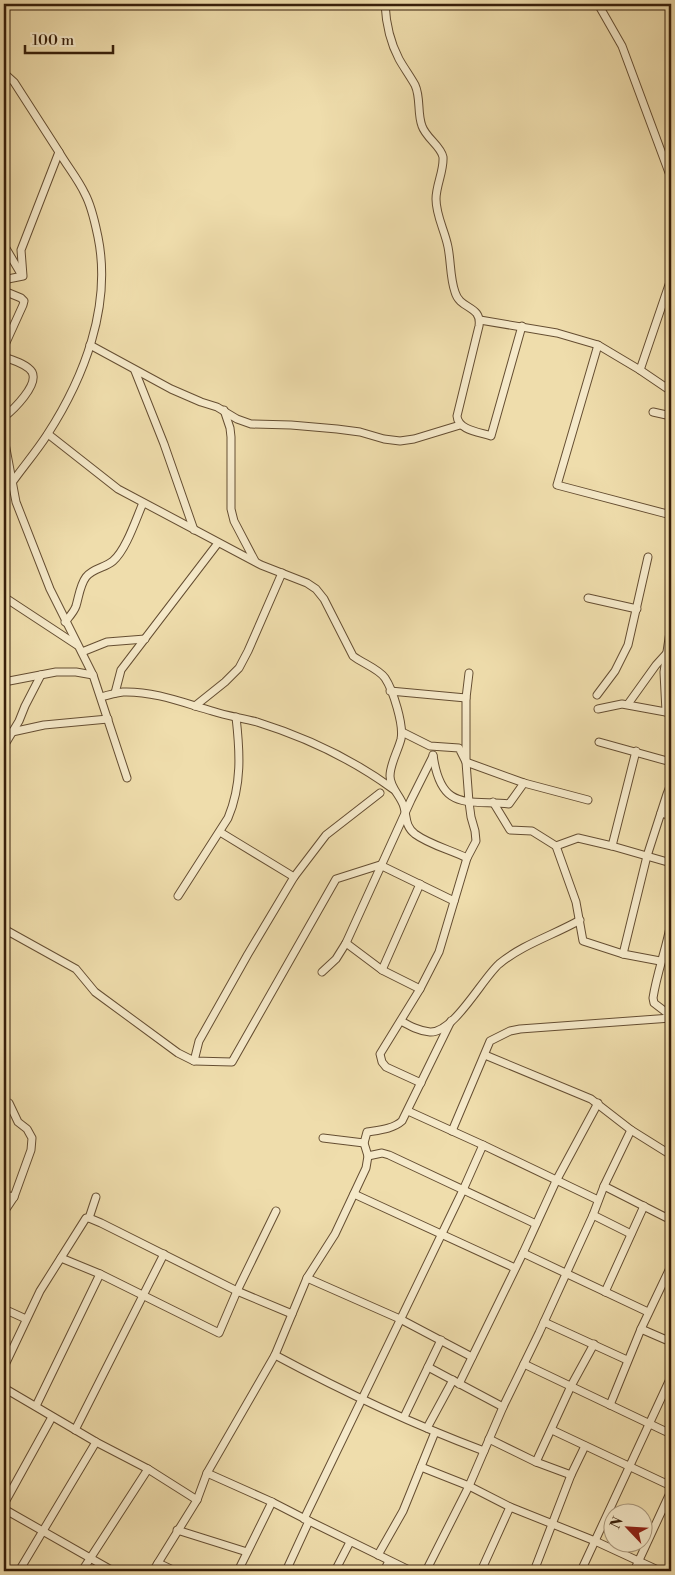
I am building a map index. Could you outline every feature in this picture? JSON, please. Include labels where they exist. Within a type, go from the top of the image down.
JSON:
[{"type":"street","points":[[385,4],[390,36],[398,57],[415,86],[421,125],[425,133],[440,150],[442,157],[436,189],[436,200],[448,246],[455,294],[460,302],[477,313],[480,320],[457,416],[460,425]]},
{"type":"street","points":[[598,4],[622,46],[671,178]]},
{"type":"street","points":[[4,73],[14,82],[85,194],[94,220],[100,248],[102,276],[100,301],[90,345],[78,379],[48,434],[11,484]]},
{"type":"street","points":[[23,276],[21,250],[59,152]]},
{"type":"street","points":[[4,245],[23,276]]},
{"type":"street","points":[[4,284],[8,279],[23,276]]},
{"type":"street","points":[[640,370],[671,278]]},
{"type":"street","points":[[4,291],[24,301],[4,347]]},
{"type":"street","points":[[480,320],[557,333],[598,345],[668,389]]},
{"type":"street","points":[[90,345],[179,393],[224,410],[238,419],[251,424],[336,428],[400,441],[420,438],[460,425],[490,436],[522,326]]},
{"type":"street","points":[[598,345],[557,484],[671,515]]},
{"type":"street","points":[[4,357],[30,369],[33,374],[33,380],[26,394],[4,417]]},
{"type":"street","points":[[135,370],[164,444],[194,530]]},
{"type":"street","points":[[224,410],[231,437],[231,509],[236,527],[255,561]]},
{"type":"street","points":[[653,412],[671,416]]},
{"type":"street","points":[[48,434],[118,489],[255,561],[261,566],[307,583],[316,589],[330,610],[353,656],[382,674],[390,691],[401,721],[402,732],[390,775],[395,791],[402,802],[406,823],[415,834],[467,858]]},
{"type":"street","points":[[4,438],[6,459],[16,502],[44,576],[65,622],[93,675],[127,778]]},
{"type":"street","points":[[65,622],[76,607],[79,594],[87,576],[93,571],[108,565],[118,556],[143,503]]},
{"type":"street","points":[[115,693],[121,670],[218,542]]},
{"type":"street","points":[[597,695],[615,671],[628,645],[648,558]]},
{"type":"street","points":[[195,706],[229,679],[239,668],[282,573]]},
{"type":"street","points":[[4,597],[80,649],[108,642],[145,639]]},
{"type":"street","points":[[588,598],[637,609]]},
{"type":"street","points":[[598,709],[612,705],[628,704],[669,713],[664,672],[671,625]]},
{"type":"street","points":[[628,704],[666,654]]},
{"type":"street","points":[[4,682],[61,672],[93,675]]},
{"type":"street","points":[[421,1082],[386,1067],[381,1060],[381,1051],[420,989],[439,952],[467,858],[476,841],[469,802],[466,762],[466,698],[469,673]]},
{"type":"street","points":[[4,746],[41,675]]},
{"type":"street","points":[[390,691],[466,698]]},
{"type":"street","points":[[101,697],[128,692],[147,694],[256,722],[327,750],[363,768],[395,791]]},
{"type":"street","points":[[178,896],[220,832],[233,806],[237,788],[240,748],[236,717]]},
{"type":"street","points":[[12,732],[44,725],[108,719]]},
{"type":"street","points":[[402,732],[433,747],[459,748],[466,762],[524,783],[588,800]]},
{"type":"street","points":[[599,742],[671,762]]},
{"type":"street","points":[[433,747],[433,756],[438,776],[447,792],[459,800],[509,804],[524,783]]},
{"type":"street","points":[[612,846],[636,752]]},
{"type":"street","points":[[322,972],[336,959],[346,943],[380,865],[433,756]]},
{"type":"street","points":[[623,954],[647,856],[666,794],[671,784]]},
{"type":"street","points":[[194,1061],[199,1042],[294,877],[326,835],[380,794]]},
{"type":"street","points":[[493,802],[510,830],[532,832],[556,846],[576,902],[583,941],[623,954],[660,961]]},
{"type":"street","points":[[660,814],[671,816]]},
{"type":"street","points":[[220,832],[294,877]]},
{"type":"street","points":[[556,846],[578,838],[671,863]]},
{"type":"street","points":[[4,929],[76,970],[95,992],[178,1053],[194,1061],[232,1062],[336,879],[380,865],[454,901]]},
{"type":"street","points":[[382,970],[420,884]]},
{"type":"street","points":[[401,1021],[418,1029],[432,1032],[451,1021],[461,1011],[488,975],[499,964],[521,949],[580,920]]},
{"type":"street","points":[[671,922],[660,961],[653,998],[654,1003],[671,1017]]},
{"type":"street","points":[[346,943],[382,970],[420,989]]},
{"type":"street","points":[[452,1132],[490,1041],[510,1031],[671,1017]]},
{"type":"street","points":[[153,1571],[196,1500],[207,1474],[275,1355],[307,1278],[335,1234],[366,1168],[368,1156],[364,1143],[367,1132],[398,1125],[402,1121],[451,1021]]},
{"type":"street","points":[[485,1055],[576,1092],[598,1103],[631,1130],[671,1155]]},
{"type":"street","points":[[4,1212],[14,1197],[31,1150],[32,1138],[27,1129],[18,1122],[9,1103]]},
{"type":"street","points":[[427,1428],[472,1357],[556,1181],[598,1103]]},
{"type":"street","points":[[408,1111],[598,1200]]},
{"type":"street","points":[[426,1571],[469,1486],[503,1407],[544,1322],[631,1130]]},
{"type":"street","points":[[323,1138],[364,1143]]},
{"type":"street","points":[[286,1571],[306,1520],[362,1398],[483,1145]]},
{"type":"street","points":[[368,1156],[382,1153],[389,1154],[536,1224]]},
{"type":"street","points":[[604,1186],[671,1220]]},
{"type":"street","points":[[354,1194],[515,1268]]},
{"type":"street","points":[[4,1195],[14,1197]]},
{"type":"street","points":[[4,1367],[40,1291],[86,1218],[89,1218],[96,1196]]},
{"type":"street","points":[[605,1292],[644,1206]]},
{"type":"street","points":[[61,1258],[100,1274],[219,1333],[276,1211]]},
{"type":"street","points":[[592,1215],[631,1234]]},
{"type":"street","points":[[89,1218],[238,1291],[292,1314]]},
{"type":"street","points":[[523,1253],[648,1312]]},
{"type":"street","points":[[75,1430],[164,1254]]},
{"type":"street","points":[[610,1405],[648,1312],[671,1266]]},
{"type":"street","points":[[36,1406],[100,1274]]},
{"type":"street","points":[[307,1278],[400,1319],[472,1357]]},
{"type":"street","points":[[4,1309],[26,1320]]},
{"type":"street","points":[[544,1322],[627,1360]]},
{"type":"street","points":[[641,1329],[671,1342]]},
{"type":"street","points":[[404,1417],[441,1340]]},
{"type":"street","points":[[536,1462],[571,1386],[594,1344]]},
{"type":"street","points":[[275,1355],[317,1378],[435,1432],[484,1451]]},
{"type":"street","points":[[524,1364],[671,1434]]},
{"type":"street","points":[[428,1367],[503,1407]]},
{"type":"street","points":[[581,1571],[671,1377]]},
{"type":"street","points":[[4,1388],[96,1442],[148,1469],[196,1500]]},
{"type":"street","points":[[4,1504],[52,1416]]},
{"type":"street","points":[[552,1430],[671,1486]]},
{"type":"street","points":[[378,1555],[403,1510],[435,1432]]},
{"type":"street","points":[[489,1438],[536,1462],[571,1475]]},
{"type":"street","points":[[19,1571],[96,1442]]},
{"type":"street","points":[[534,1571],[571,1475],[585,1446]]},
{"type":"street","points":[[421,1467],[469,1486],[510,1507],[595,1541],[660,1571]]},
{"type":"street","points":[[82,1571],[148,1469]]},
{"type":"street","points":[[207,1474],[272,1502],[411,1571]]},
{"type":"street","points":[[634,1571],[671,1491]]},
{"type":"street","points":[[238,1571],[272,1502]]},
{"type":"street","points":[[481,1571],[510,1507]]},
{"type":"street","points":[[4,1509],[112,1571]]},
{"type":"street","points":[[178,1530],[247,1552]]},
{"type":"street","points":[[335,1571],[350,1542]]},
{"type":"street","points":[[384,1571],[389,1561]]},
{"type":"street","points":[[158,1563],[174,1571]]}]
